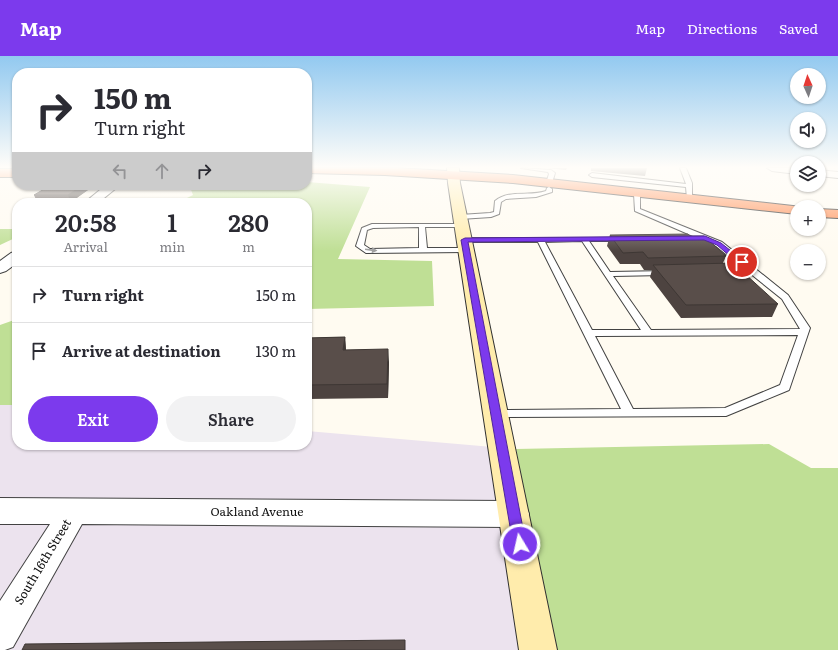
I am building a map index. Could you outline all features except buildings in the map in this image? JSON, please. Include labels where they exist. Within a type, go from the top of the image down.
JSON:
[{"type":"highway","points":[[712,196],[790,209]]},
{"type":"highway","points":[[826,213],[837,215]]},
{"type":"main road","points":[[457,196],[538,650]]},
{"type":"street","points":[[0,268],[12,260]]},
{"type":"street","name":"Oakland Avenue","points":[[0,511],[514,514]]},
{"type":"street","name":"South 16th Street","points":[[0,634],[74,511]]},
{"type":"lane","points":[[520,196],[498,201],[498,212],[491,214],[463,233],[423,250],[379,251],[363,249],[360,246],[362,232],[364,229],[372,226],[422,226],[463,233],[541,240],[629,239]]},
{"type":"lane","points":[[496,414],[726,412],[785,387],[805,328],[785,297],[719,244],[637,210],[637,196]]},
{"type":"lane","points":[[422,226],[423,250]]},
{"type":"lane","points":[[682,238],[705,238]]},
{"type":"lane","points":[[584,239],[648,333]]},
{"type":"lane","points":[[541,240],[629,413]]},
{"type":"lane","points":[[738,272],[753,271]]},
{"type":"lane","points":[[608,274],[669,273]]},
{"type":"lane","points":[[589,333],[804,332]]},
{"type":"shaded area","points":[[0,405],[12,405],[12,450],[312,450],[312,431],[516,449],[555,650],[0,650]]},
{"type":"green space","points":[[192,196],[366,196],[338,259],[432,261],[434,306],[312,309],[312,198],[187,198]]},
{"type":"green space","points":[[0,229],[12,229],[12,239],[0,245]]},
{"type":"green space","points":[[12,321],[12,405],[0,405],[0,325]]},
{"type":"green space","points":[[769,444],[811,468],[838,468],[838,650],[555,650],[516,449]]},
{"type":"route","points":[[520,544],[465,240],[705,238],[719,244],[742,262]]}]
